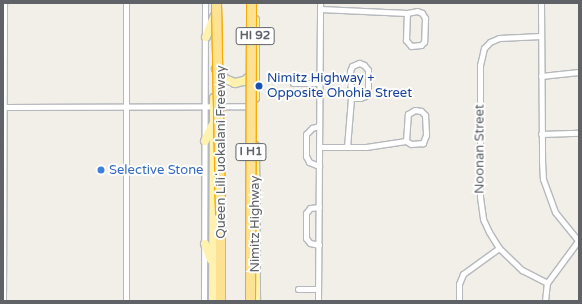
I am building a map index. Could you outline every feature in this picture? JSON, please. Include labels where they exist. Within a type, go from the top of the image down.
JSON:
[{"type":"highway","points":[[215,3],[220,212]]},
{"type":"highway","name":"Queen Liliʻuokalani Freeway","points":[[220,301],[221,3]]},
{"type":"highway","name":"I H1","points":[[250,301],[251,3]]},
{"type":"main road","points":[[213,301],[214,124],[210,106],[214,59],[215,3]]},
{"type":"main road","name":"Nimitz Highway","points":[[255,3],[256,301]]},
{"type":"main road","points":[[206,36],[214,17]]},
{"type":"main road","points":[[214,59],[220,75],[230,82],[244,81],[253,74],[256,68]]},
{"type":"main road","points":[[206,141],[214,124]]},
{"type":"main road","points":[[205,244],[213,264]]},
{"type":"street","points":[[3,301],[4,3]]},
{"type":"street","points":[[126,3],[126,301]]},
{"type":"street","points":[[204,301],[206,141],[210,106],[205,3]]},
{"type":"street","points":[[541,3],[542,161],[545,188],[558,218],[579,241],[547,283],[544,301]]},
{"type":"street","points":[[318,301],[320,6],[407,13],[417,11],[422,13],[425,18],[424,42],[421,45],[411,46],[406,40],[407,13]]},
{"type":"street","name":"Noonan Street","points":[[541,36],[499,38],[490,42],[484,48],[481,56],[480,197],[483,219],[499,248],[522,270],[547,283]]},
{"type":"street","points":[[347,147],[350,72],[352,66],[359,63],[364,65],[368,70],[368,92],[365,96],[360,98],[350,98]]},
{"type":"street","points":[[541,76],[579,72]]},
{"type":"street","points":[[293,83],[319,82]]},
{"type":"street","points":[[4,107],[255,106]]},
{"type":"street","points":[[319,147],[366,147],[406,141],[411,144],[423,143],[426,135],[425,115],[422,111],[415,110],[408,114],[406,141]]},
{"type":"street","points":[[319,126],[312,128],[306,134],[306,156],[309,162],[319,166]]},
{"type":"street","points":[[542,134],[579,133]]},
{"type":"street","points":[[319,207],[310,208],[306,214],[306,238],[310,242],[319,245]]},
{"type":"street","points":[[458,301],[459,284],[463,274],[499,248]]},
{"type":"street","points":[[298,289],[318,289]]},
{"type":"place","name":"Nimitz Highway + Opposite Ohohia Street","points":[[259,86]]},
{"type":"place","name":"Selective Stone","points":[[101,170]]}]
